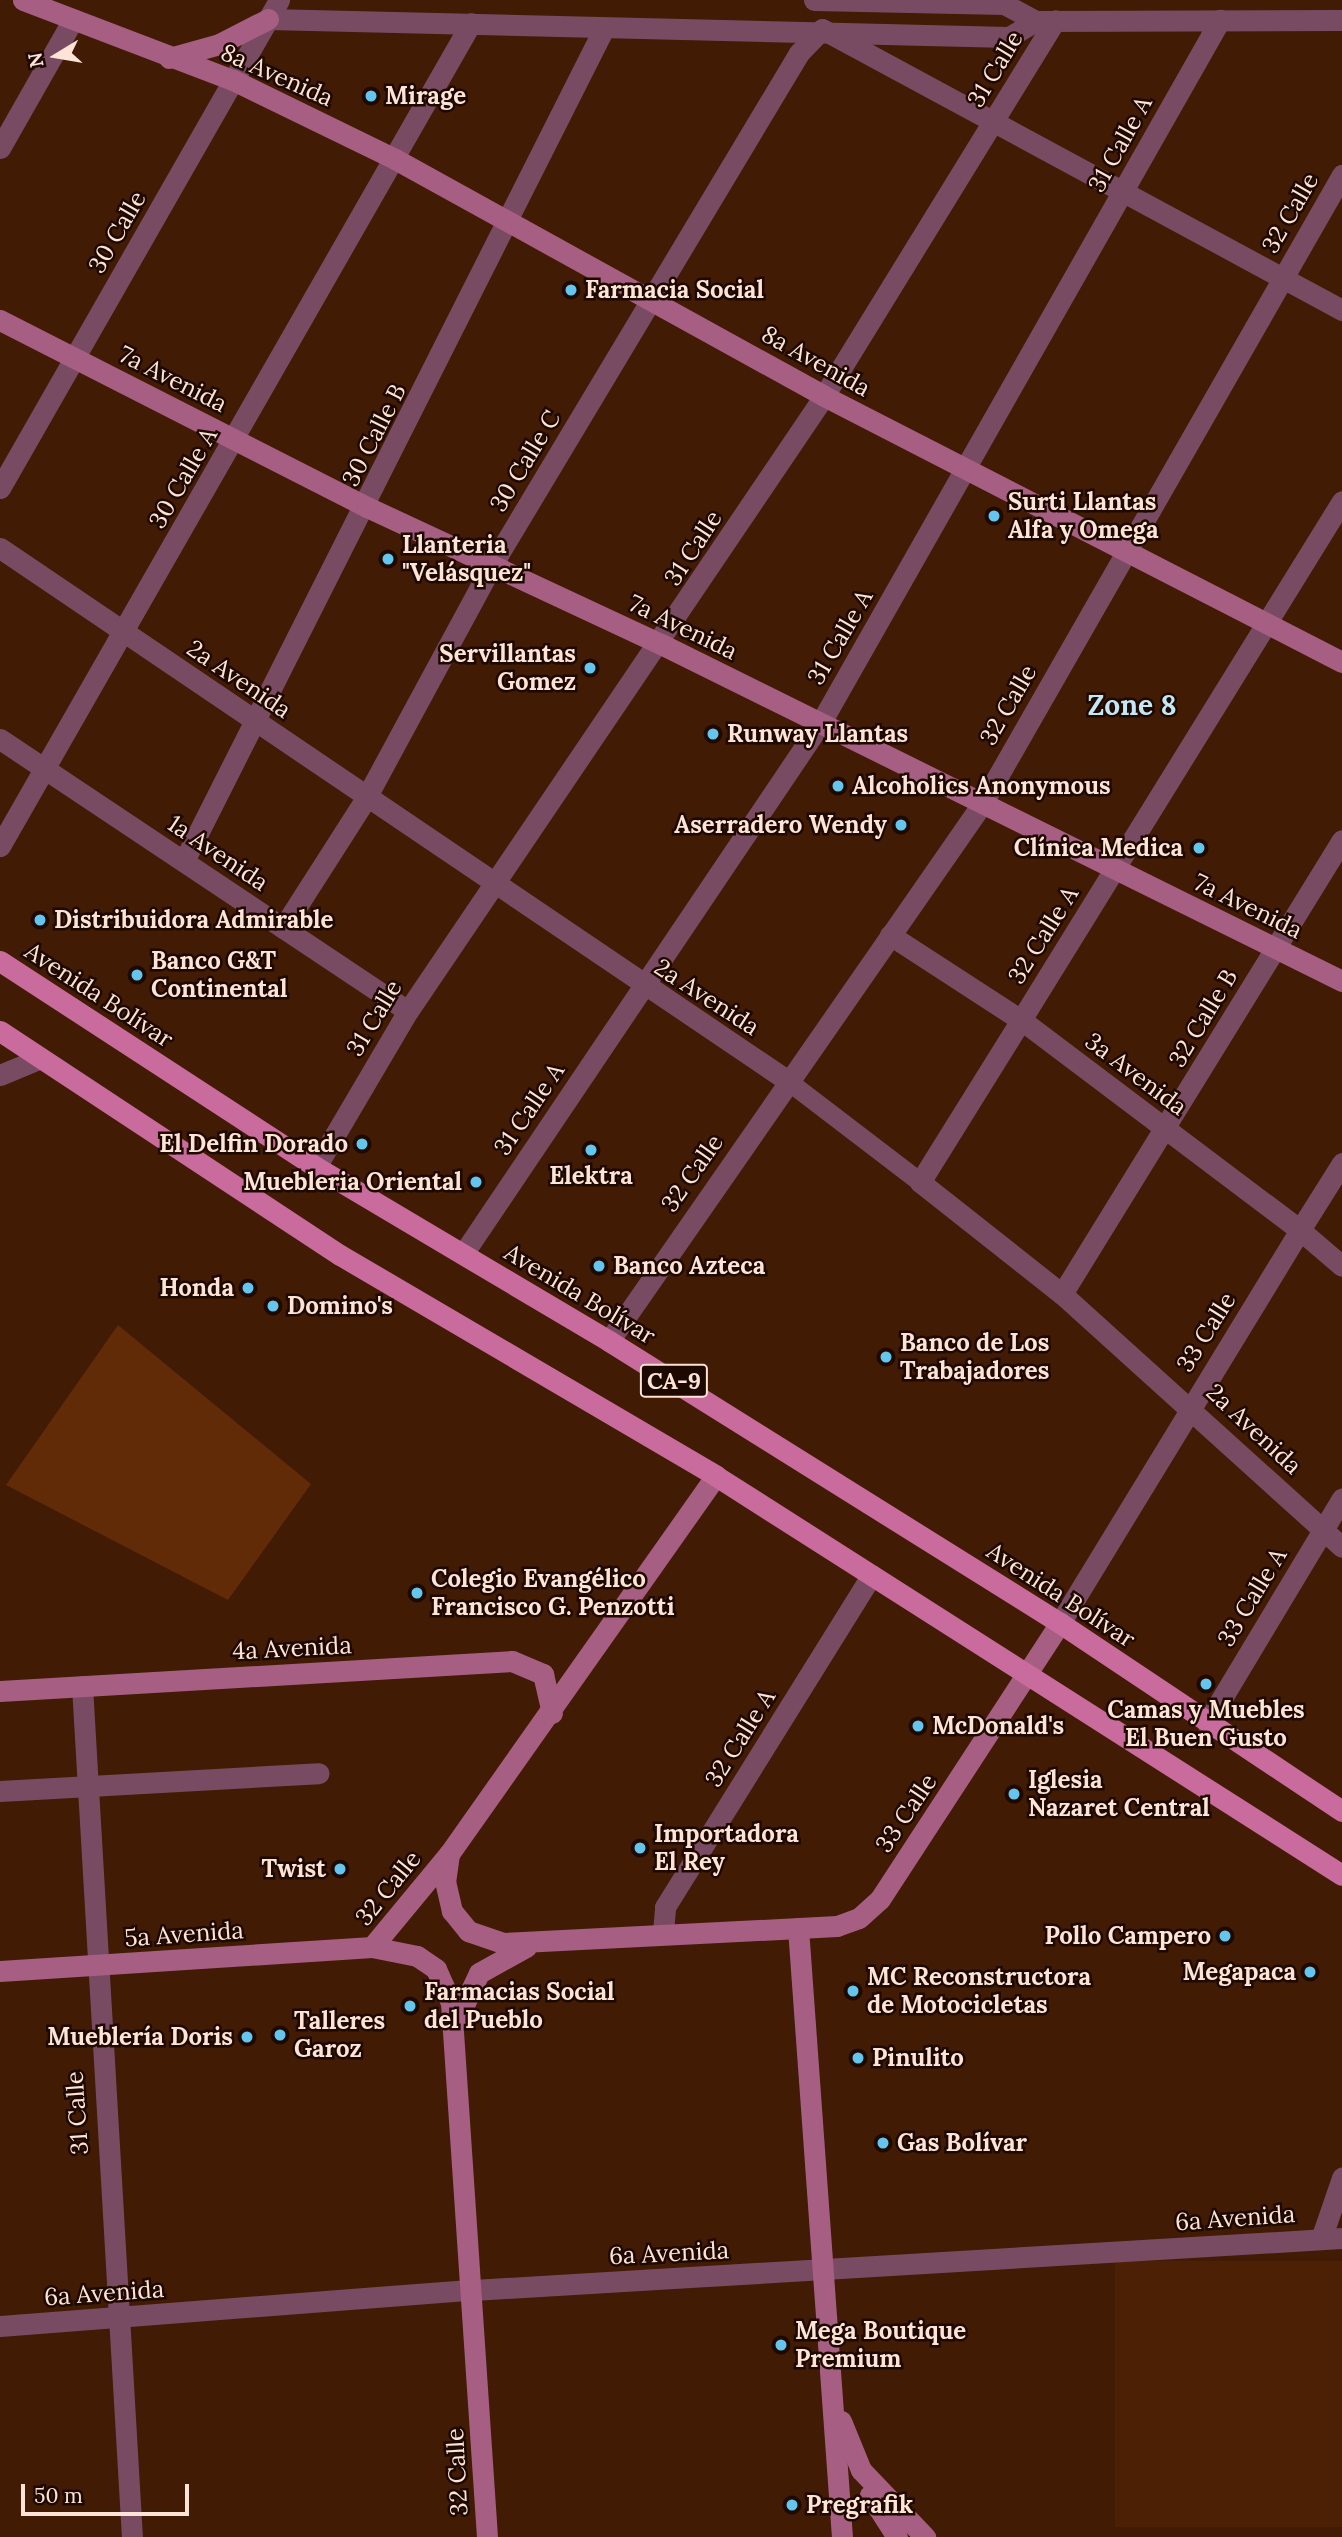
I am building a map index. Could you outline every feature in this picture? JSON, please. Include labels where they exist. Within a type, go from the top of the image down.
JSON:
[{"type":"main road","name":"8a Avenida","points":[[31,2],[71,23],[233,80],[395,159],[824,396],[1125,553],[1342,662]]},
{"type":"main road","points":[[167,58],[219,44],[268,19]]},
{"type":"main road","name":"7a Avenida","points":[[0,320],[367,507],[661,644],[1342,981]]},
{"type":"main road","name":"Avenida Bolívar","points":[[0,961],[316,1167],[609,1340],[1059,1623],[1342,1811]]},
{"type":"main road","name":"CA-9","points":[[0,1031],[340,1255],[716,1476],[1027,1678],[1342,1875]]},
{"type":"main road","name":"32 Calle","points":[[487,2537],[473,2290],[449,1990],[436,1969],[417,1956],[372,1947],[449,1854],[552,1713],[716,1476]]},
{"type":"main road","name":"33 Calle","points":[[798,1928],[837,1926],[859,1918],[880,1899],[1027,1678],[1059,1623]]},
{"type":"main road","name":"4a Avenida","points":[[0,1691],[512,1661],[544,1674],[552,1713]]},
{"type":"main road","points":[[449,1854],[446,1892],[459,1922],[481,1938],[535,1944],[663,1932],[798,1928],[822,2271],[835,2406],[842,2537]]},
{"type":"main road","points":[[454,2030],[479,1973],[535,1944]]},
{"type":"main road","name":"5a Avenida","points":[[0,1971],[372,1947]]},
{"type":"main road","points":[[835,2406],[861,2470],[897,2537]]},
{"type":"main road","points":[[861,2470],[925,2537]]},
{"type":"street","name":"30 Calle","points":[[0,488],[279,0]]},
{"type":"street","points":[[814,0],[1004,4],[1046,20]]},
{"type":"street","points":[[268,19],[604,28],[822,29],[1009,37],[1046,20],[1126,10],[1220,20],[1342,20]]},
{"type":"street","name":"31 Calle","points":[[316,1167],[408,1011],[661,644],[824,396],[992,124],[1046,20]]},
{"type":"street","name":"31 Calle A","points":[[463,1254],[820,724],[1220,20]]},
{"type":"street","points":[[0,148],[71,23]]},
{"type":"street","name":"30 Calle A","points":[[0,846],[125,633],[471,23]]},
{"type":"street","name":"30 Calle B","points":[[184,862],[258,724],[511,221],[604,28]]},
{"type":"street","points":[[822,29],[992,124],[1342,310]]},
{"type":"street","name":"30 Calle C","points":[[283,928],[366,798],[492,565],[653,301],[799,53],[822,29]]},
{"type":"street","name":"32 Calle","points":[[609,1340],[982,804],[1342,174]]},
{"type":"street","name":"32 Calle A","points":[[920,1182],[1342,501]]},
{"type":"street","name":"2a Avenida","points":[[0,548],[642,987],[788,1081],[1062,1294],[1191,1406],[1342,1547]]},
{"type":"street","name":"1a Avenida","points":[[0,739],[408,1011]]},
{"type":"street","name":"32 Calle B","points":[[1062,1294],[1342,839]]},
{"type":"street","name":"3a Avenida","points":[[890,935],[1021,1020],[1300,1230],[1342,1266]]},
{"type":"street","points":[[0,1075],[41,1058]]},
{"type":"street","name":"33 Calle","points":[[1059,1623],[1342,1163]]},
{"type":"street","name":"33 Calle A","points":[[1207,1723],[1342,1499]]},
{"type":"street","name":"32 Calle A","points":[[663,1932],[665,1907],[872,1575]]},
{"type":"street","name":"31 Calle","points":[[82,1686],[89,1785],[94,1966],[132,2537]]},
{"type":"street","points":[[0,1791],[318,1773]]},
{"type":"street","points":[[1332,2239],[1326,2209],[1342,2178]]},
{"type":"street","name":"6a Avenida","points":[[0,2326],[116,2321],[473,2290],[1332,2239]]},
{"type":"shaded area","points":[[118,1325],[311,1484],[228,1600],[6,1485]]},
{"type":"shaded area","points":[[1115,2261],[1342,2261],[1342,2527],[1115,2527]]},
{"type":"place","name":"Mirage","points":[[371,96]]},
{"type":"place","name":"Farmacia Social","points":[[571,290]]},
{"type":"place","name":"Surti Llantas Alfa y Omega","points":[[994,516]]},
{"type":"place","name":"Llanteria \"Velásquez\"","points":[[388,559]]},
{"type":"place","name":"Servillantas Gomez","points":[[590,668]]},
{"type":"place","name":"Runway Llantas","points":[[713,734]]},
{"type":"place","name":"Alcoholics Anonymous","points":[[838,786]]},
{"type":"place","name":"Aserradero Wendy","points":[[901,825]]},
{"type":"place","name":"Clínica Medica","points":[[1199,848]]},
{"type":"place","name":"Distribuidora Admirable","points":[[40,920]]},
{"type":"place","name":"Banco G&T Continental","points":[[137,975]]},
{"type":"place","name":"El Delfin Dorado","points":[[362,1144]]},
{"type":"place","name":"Elektra","points":[[591,1150]]},
{"type":"place","name":"Muebleria Oriental","points":[[476,1182]]},
{"type":"place","name":"Banco Azteca","points":[[599,1266]]},
{"type":"place","name":"Honda","points":[[248,1288]]},
{"type":"place","name":"Domino's","points":[[273,1306]]},
{"type":"place","name":"Banco de Los Trabajadores","points":[[886,1357]]},
{"type":"place","name":"Colegio Evangélico Francisco G. Penzotti","points":[[417,1593]]},
{"type":"place","name":"Camas y Muebles El Buen Gusto","points":[[1206,1684]]},
{"type":"place","name":"McDonald's","points":[[918,1726]]},
{"type":"place","name":"Iglesia Nazaret Central","points":[[1014,1794]]},
{"type":"place","name":"Importadora El Rey","points":[[640,1848]]},
{"type":"place","name":"Twist","points":[[340,1869]]},
{"type":"place","name":"Pollo Campero","points":[[1225,1936]]},
{"type":"place","name":"Megapaca","points":[[1310,1972]]},
{"type":"place","name":"MC Reconstructora de Motocicletas","points":[[853,1991]]},
{"type":"place","name":"Farmacias Social del Pueblo","points":[[410,2006]]},
{"type":"place","name":"Talleres Garoz","points":[[280,2035]]},
{"type":"place","name":"Mueblería Doris","points":[[247,2037]]},
{"type":"place","name":"Pinulito","points":[[858,2058]]},
{"type":"place","name":"Gas Bolívar","points":[[883,2143]]},
{"type":"place","name":"Mega Boutique Premium","points":[[781,2345]]},
{"type":"place","name":"Pregrafik","points":[[792,2505]]},
{"type":"district","name":"Zone 8","points":[[1132,705]]}]
